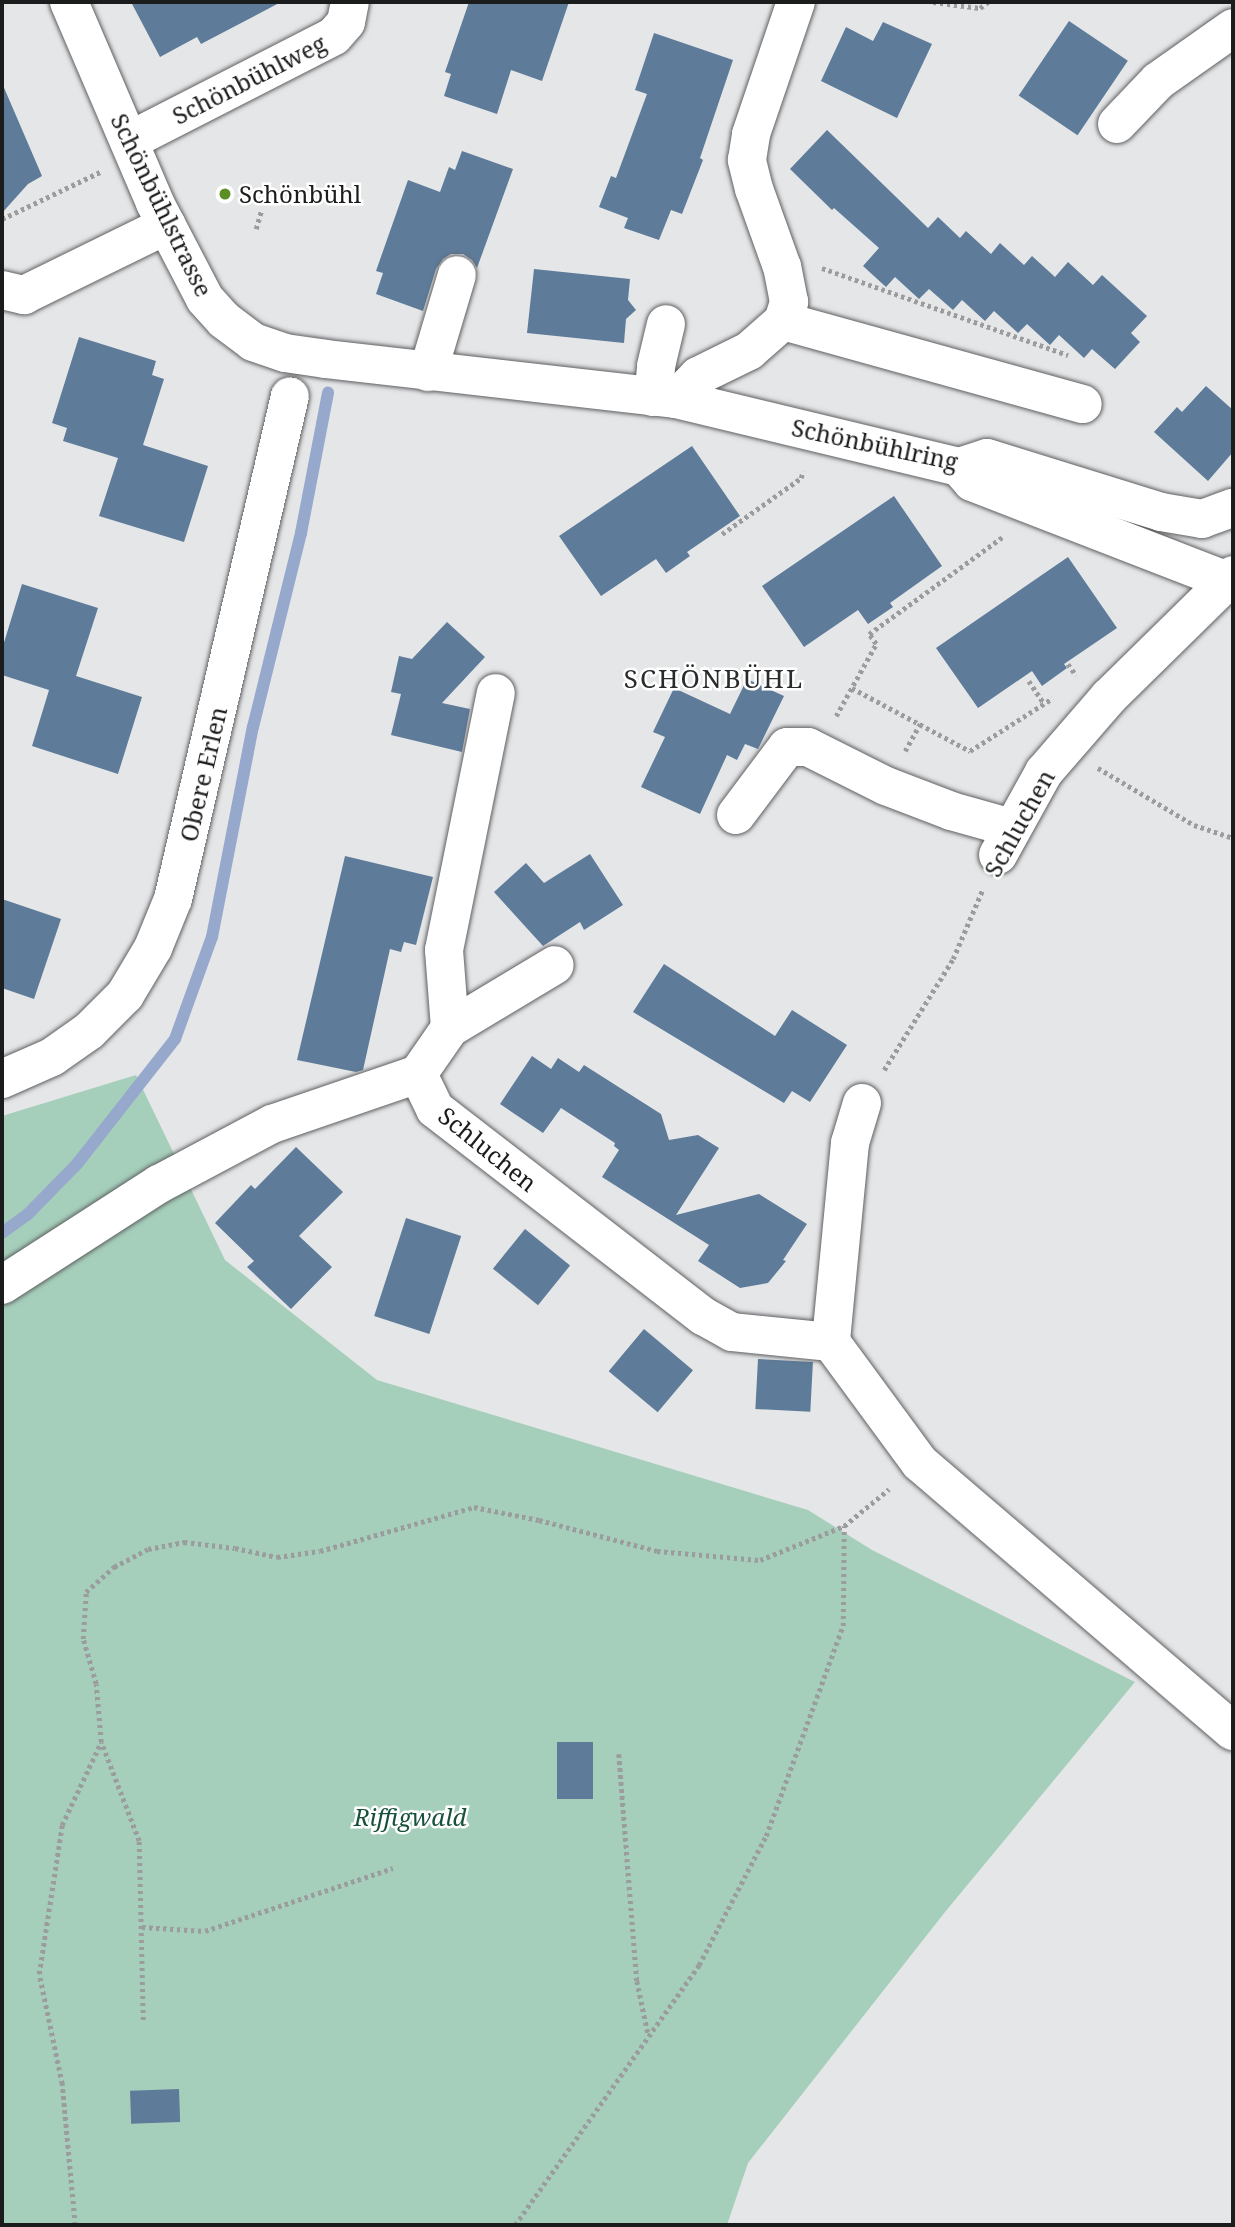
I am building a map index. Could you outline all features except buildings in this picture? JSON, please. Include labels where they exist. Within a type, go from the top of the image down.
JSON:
[{"type":"street","name":"Schönbühlstrasse","points":[[69,2],[167,225],[205,299],[224,320],[253,342],[285,353],[473,378]]},
{"type":"street","name":"Schönbühlweg","points":[[132,148],[334,36],[346,22],[349,2]]},
{"type":"street","points":[[666,324],[656,366],[664,398],[698,376],[749,351],[783,320],[789,302],[782,267],[754,190],[747,160],[751,134],[796,2]]},
{"type":"street","points":[[1117,124],[1158,81],[1233,28]]},
{"type":"street","points":[[2,290],[24,295],[167,225]]},
{"type":"street","points":[[428,372],[457,275]]},
{"type":"street","points":[[783,320],[1083,404]]},
{"type":"street","name":"Schönbühlring","points":[[473,378],[664,398],[959,467],[987,458],[1161,512],[1202,519],[1233,508]]},
{"type":"street","name":"Obere Erlen","points":[[2,1079],[52,1057],[89,1031],[125,995],[153,948],[179,873],[290,396]]},
{"type":"street","points":[[959,467],[972,482],[1230,578]]},
{"type":"street","name":"Schluchen","points":[[1005,842],[1044,772],[1064,748],[1109,697],[1230,578]]},
{"type":"street","points":[[450,1028],[444,950],[496,693]]},
{"type":"street","points":[[736,816],[787,747],[808,747],[886,786],[951,811],[1005,842]]},
{"type":"street","points":[[2,1285],[159,1184],[272,1124],[418,1074],[450,1028],[555,965]]},
{"type":"street","name":"Schluchen","points":[[418,1074],[435,1109],[703,1315],[732,1332],[831,1342]]},
{"type":"street","points":[[863,1103],[850,1143],[831,1342],[920,1463],[1233,1731]]},
{"type":"path","points":[[933,2],[980,8],[988,2]]},
{"type":"path","points":[[2,219],[132,148]]},
{"type":"path","points":[[256,229],[261,212]]},
{"type":"path","points":[[819,267],[1079,359]]},
{"type":"path","points":[[722,534],[801,478],[804,466]]},
{"type":"path","points":[[817,751],[876,644],[869,634],[1004,536],[1006,529]]},
{"type":"path","points":[[1029,681],[1044,703]]},
{"type":"path","points":[[852,688],[970,751],[1062,692]]},
{"type":"path","points":[[1064,748],[1194,825],[1233,838]]},
{"type":"path","name":"Schluchen","points":[[863,1103],[953,959],[1005,842]]},
{"type":"path","points":[[143,2020],[139,1842],[101,1742],[96,1684],[83,1639],[86,1592],[114,1567],[148,1549],[184,1542],[235,1548],[277,1557],[320,1551],[474,1507],[539,1520],[657,1551],[760,1560],[844,1526],[920,1463]]},
{"type":"path","points":[[515,2225],[699,1965],[765,1836],[843,1626],[844,1526]]},
{"type":"path","points":[[75,2225],[62,2084],[39,1974],[62,1825],[101,1742]]},
{"type":"path","points":[[619,1755],[638,1981],[648,2034]]},
{"type":"path","points":[[142,1927],[205,1931],[393,1868]]},
{"type":"green space","name":"Riffigwald","points":[[136,1075],[225,1260],[377,1380],[808,1510],[872,1550],[1135,1682],[945,1912],[748,2163],[727,2225],[2,2225],[2,1116]]},
{"type":"waterway","points":[[2,1233],[28,1214],[77,1164],[175,1039],[212,937],[253,727],[301,533],[328,393]]},
{"type":"place","name":"Schönbühl","points":[[225,194]]},
{"type":"district","name":"SCHÖNBÜHL","points":[[714,679]]}]
